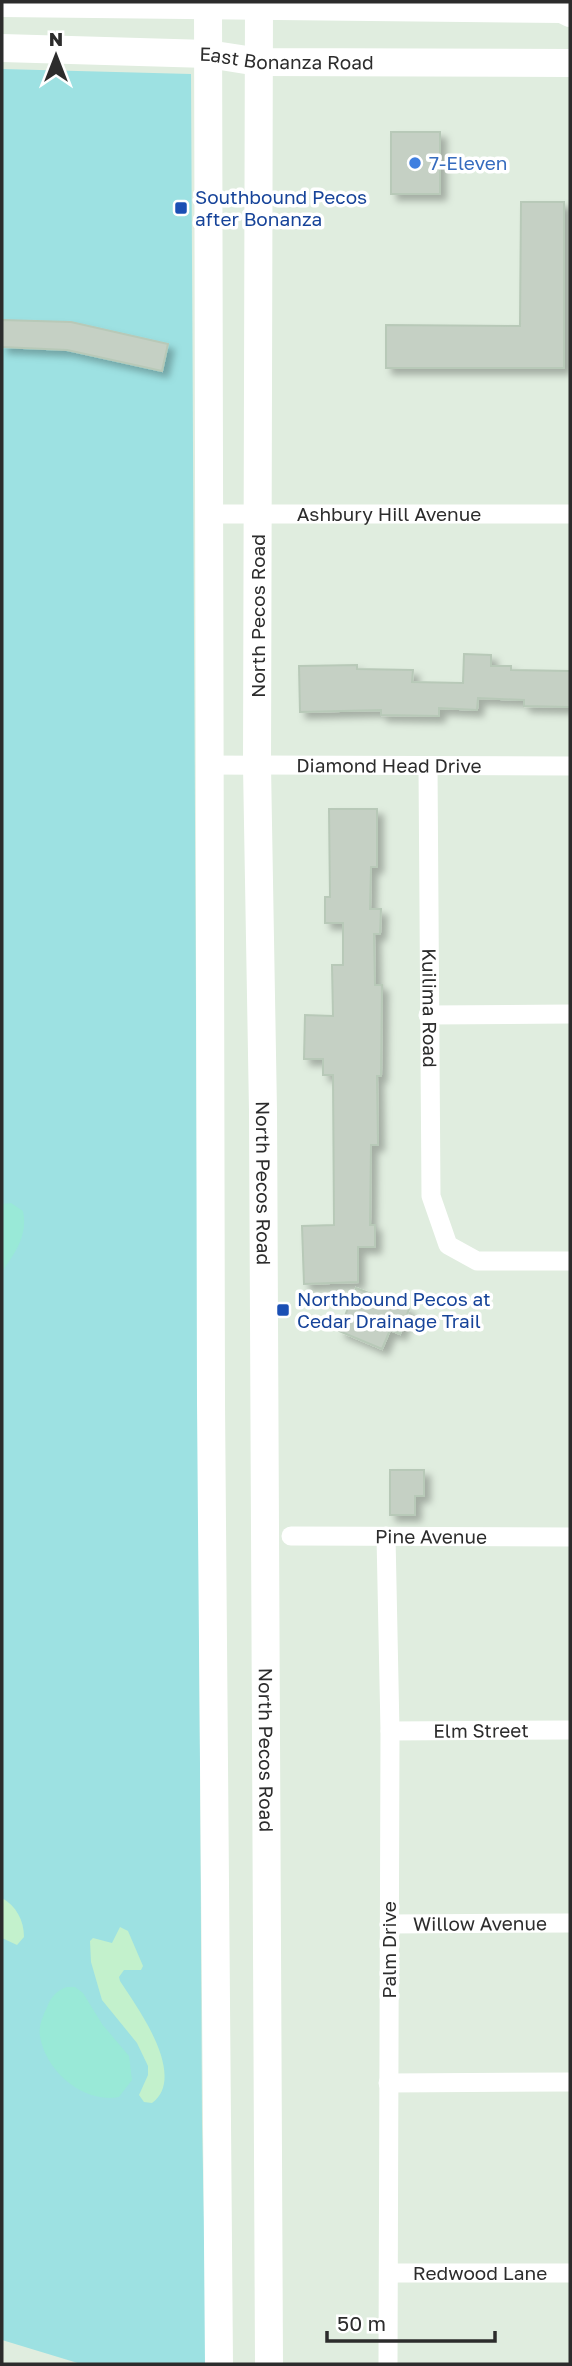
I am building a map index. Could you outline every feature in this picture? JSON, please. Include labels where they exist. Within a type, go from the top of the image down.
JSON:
[{"type":"main road","points":[[2,3],[562,9],[570,13]]},
{"type":"main road","points":[[208,5],[209,765],[219,2364]]},
{"type":"main road","name":"North Pecos Road","points":[[259,5],[257,766],[263,1111],[269,2364]]},
{"type":"main road","name":"East Bonanza Road","points":[[2,48],[208,54],[259,62],[570,62]]},
{"type":"street","name":"Ashbury Hill Avenue","points":[[209,514],[570,514]]},
{"type":"street","name":"Diamond Head Drive","points":[[209,765],[570,766]]},
{"type":"street","name":"Kuilima Road","points":[[428,766],[431,1196],[448,1245],[477,1261],[570,1261]]},
{"type":"street","points":[[428,1014],[570,1014]]},
{"type":"street","name":"Pine Avenue","points":[[291,1536],[570,1537]]},
{"type":"street","name":"Palm Drive","points":[[386,1536],[390,1731],[388,2364]]},
{"type":"street","name":"Elm Street","points":[[390,1731],[570,1730]]},
{"type":"street","name":"Willow Avenue","points":[[389,1924],[570,1923]]},
{"type":"street","points":[[388,2083],[570,2082]]},
{"type":"street","name":"Redwood Lane","points":[[389,2273],[570,2273]]},
{"type":"shaded area","points":[[2,69],[191,74],[202,2124],[207,2364],[81,2364],[2,2340]]},
{"type":"shaded area","points":[[11,1203],[23,1211],[24,1228],[19,1244],[2,1272],[2,1204]]},
{"type":"shaded area","points":[[67,1987],[75,1987],[83,1993],[102,2024],[129,2056],[132,2080],[119,2097],[106,2098],[80,2090],[58,2073],[43,2049],[40,2032],[43,2016],[53,1996]]},
{"type":"sand","points":[[2,1898],[15,1909],[23,1925],[24,1937],[17,1945],[2,1938]]},
{"type":"sand","points":[[120,1927],[128,1931],[143,1966],[141,1970],[124,1970],[119,1977],[120,1981],[147,2024],[162,2059],[165,2076],[162,2091],[152,2103],[144,2102],[139,2095],[148,2075],[148,2066],[137,2043],[102,2000],[91,1962],[90,1941],[93,1938],[112,1943]]},
{"type":"building","name":"7-Eleven","points":[[391,132],[440,132],[440,194],[391,194]]},
{"type":"building","points":[[521,202],[564,202],[564,368],[386,368],[386,325],[520,326]]},
{"type":"building","points":[[2,320],[71,322],[168,344],[162,371],[67,350],[2,347]]},
{"type":"building","points":[[464,654],[491,655],[491,666],[511,666],[511,670],[570,671],[570,707],[524,706],[524,700],[478,698],[477,710],[439,708],[439,716],[381,715],[381,710],[300,712],[299,666],[357,665],[357,669],[413,670],[412,682],[463,683]]},
{"type":"building","points":[[329,809],[377,809],[377,867],[371,867],[370,909],[381,909],[380,934],[374,934],[375,985],[382,985],[381,1076],[377,1076],[378,1145],[371,1145],[370,1225],[375,1225],[375,1247],[358,1247],[358,1282],[304,1284],[302,1226],[334,1225],[333,1075],[323,1075],[323,1059],[304,1059],[305,1015],[333,1016],[332,965],[343,965],[343,923],[325,923],[325,897],[330,897]]},
{"type":"building","points":[[356,1288],[409,1309],[400,1334],[390,1330],[382,1349],[339,1331]]},
{"type":"building","points":[[390,1470],[424,1470],[424,1496],[415,1496],[415,1515],[390,1515]]},
{"type":"place","name":"7-Eleven","points":[[415,163]]},
{"type":"place","name":"Southbound Pecos after Bonanza","points":[[181,208]]},
{"type":"place","name":"Northbound Pecos at Cedar Drainage Trail","points":[[283,1310]]}]
